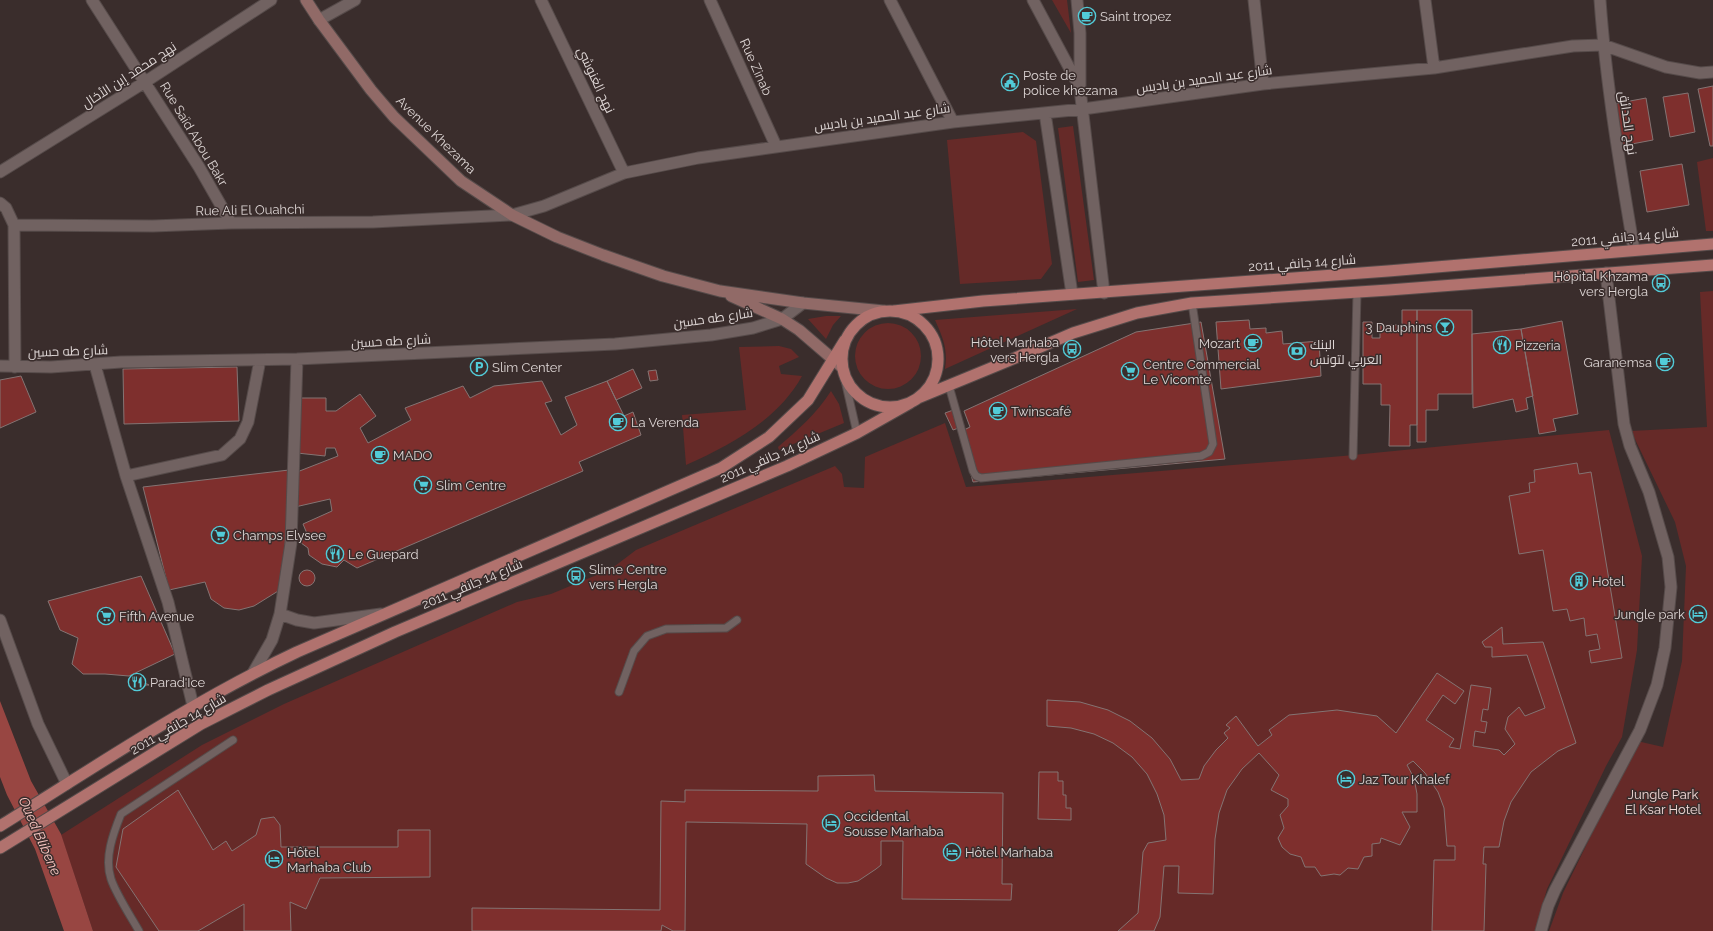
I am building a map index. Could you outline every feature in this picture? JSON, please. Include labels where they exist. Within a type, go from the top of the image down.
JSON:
[{"type":"main road","name":"Avenue Khezama","points":[[306,0],[371,90],[394,117],[461,181],[512,216],[557,237],[603,255],[663,276],[720,291],[803,303],[889,311]]},
{"type":"main road","name":"شارع 14 جانفي 2011","points":[[889,311],[983,301],[1104,293],[1713,244]]},
{"type":"main road","name":"شارع 14 جانفي 2011","points":[[0,848],[201,724],[268,690],[395,632],[787,466],[857,433],[914,400],[1074,333],[1108,321],[1137,313],[1192,303],[1357,293],[1713,265]]},
{"type":"main road","name":"Avenue Khezama","points":[[720,291],[782,319],[799,330],[840,368]]},
{"type":"main road","points":[[889,311],[910,315],[924,324],[933,338],[938,354],[937,370],[930,386],[914,400],[895,407],[879,406],[864,400],[852,390],[840,368],[845,340],[851,329],[861,320],[872,314],[889,311]]},
{"type":"main road","name":"شارع 14 جانفي 2011","points":[[0,826],[194,706],[252,673],[297,652],[721,468],[769,437],[840,368]]},
{"type":"street","name":"Rue Saïd Abou Bakr","points":[[92,0],[199,167],[231,223]]},
{"type":"street","name":"نهج محمد إبن الأخال","points":[[0,172],[145,82],[271,0]]},
{"type":"street","points":[[319,20],[355,0]]},
{"type":"street","name":"نهج الغنوشي","points":[[541,0],[624,173]]},
{"type":"street","name":"Rue Zinab","points":[[710,0],[776,146]]},
{"type":"street","points":[[890,0],[953,122]]},
{"type":"street","points":[[1033,0],[1080,89]]},
{"type":"street","points":[[1077,0],[1080,33],[1080,89],[1104,293]]},
{"type":"street","points":[[1254,0],[1263,84]]},
{"type":"street","points":[[1426,0],[1434,68]]},
{"type":"street","name":"نهج الحدائق","points":[[1600,0],[1603,46],[1613,124],[1634,250]]},
{"type":"street","name":"شارع عبد الحميد بن باديس","points":[[512,216],[544,206],[624,173],[698,158],[953,122],[1083,109],[1263,84],[1434,68],[1572,46],[1603,46],[1666,68],[1700,74],[1713,72]]},
{"type":"street","points":[[1045,113],[1072,294]]},
{"type":"street","points":[[0,203],[6,208],[14,225],[15,367]]},
{"type":"street","name":"Rue Ali El Ouahchi","points":[[14,225],[153,226],[231,223],[373,222],[512,216]]},
{"type":"street","points":[[1541,931],[1548,906],[1555,890],[1640,730],[1657,685],[1667,632],[1671,587],[1668,557],[1649,492],[1630,446],[1624,424],[1606,273]]},
{"type":"street","points":[[782,319],[803,303]]},
{"type":"street","name":"شارع طه حسين","points":[[0,366],[51,367],[121,362],[298,359],[616,344],[733,332],[753,328],[782,319]]},
{"type":"street","points":[[252,673],[272,640],[280,614],[291,543],[298,359]]},
{"type":"street","points":[[126,476],[222,455],[240,439],[248,422],[260,360]]},
{"type":"street","points":[[95,365],[126,476],[168,602],[194,706]]},
{"type":"street","points":[[280,614],[297,620],[314,623],[387,613]]},
{"type":"street","points":[[0,620],[38,724],[67,784]]},
{"type":"lane","points":[[1353,456],[1357,293]]},
{"type":"lane","points":[[949,386],[973,471],[976,476],[981,478],[1201,456],[1209,452],[1213,444],[1192,303]]},
{"type":"lane","points":[[840,368],[857,433]]},
{"type":"lane","points":[[619,692],[634,651],[647,636],[666,630],[726,628],[737,620]]},
{"type":"lane","points":[[139,931],[111,879],[109,856],[114,832],[121,814],[233,740]]},
{"type":"green space","points":[[1052,0],[1067,0],[1071,33]]},
{"type":"green space","points":[[1073,126],[1094,280],[1078,282],[1058,128]]},
{"type":"green space","points":[[1023,132],[1036,141],[1052,264],[1041,279],[960,284],[947,140]]},
{"type":"green space","points":[[1713,158],[1713,231],[1706,231],[1697,162]]},
{"type":"green space","name":"Jungle Park El Ksar Hotel","points":[[1713,291],[1713,931],[1549,931],[1563,893],[1637,741],[1663,747],[1682,661],[1686,566],[1675,522],[1631,431],[1707,427],[1700,292]]},
{"type":"green space","points":[[1077,309],[945,369],[946,355],[944,344],[935,320]]},
{"type":"green space","points":[[826,316],[841,316],[833,325],[826,339],[808,319]]},
{"type":"green space","points":[[888,323],[901,326],[911,333],[918,343],[921,356],[918,369],[911,379],[901,386],[888,389],[875,386],[865,379],[858,369],[855,356],[858,343],[865,333],[875,326]]},
{"type":"green space","points":[[779,346],[791,349],[799,357],[779,366],[781,374],[802,376],[792,392],[780,406],[752,430],[736,440],[686,465],[682,415],[746,410],[739,347]]},
{"type":"green space","points":[[831,391],[839,404],[844,423],[779,450],[778,447],[800,428],[826,399]]},
{"type":"green space","points":[[945,423],[966,487],[1343,456],[1609,430],[1642,556],[1637,650],[1622,737],[1606,766],[1547,889],[1535,931],[93,931],[61,835],[202,745],[284,704],[517,602],[551,594],[611,569],[636,550],[835,466],[842,474],[844,487],[864,488],[865,457]]},
{"type":"water","name":"Oued Blibene","points":[[0,701],[31,781],[61,834],[93,931],[64,931],[35,849],[7,795],[0,777]]},
{"type":"building","points":[[1713,86],[1713,146],[1710,146],[1698,89]]},
{"type":"building","points":[[1688,93],[1695,132],[1670,137],[1663,97]]},
{"type":"building","points":[[1646,98],[1653,140],[1621,146],[1614,104]]},
{"type":"building","points":[[1682,164],[1689,205],[1647,212],[1640,171]]},
{"type":"building","points":[[1402,310],[1417,310],[1417,425],[1410,425],[1410,446],[1389,446],[1390,405],[1381,405],[1381,384],[1363,384],[1363,322],[1372,322],[1372,338],[1380,338],[1380,325],[1402,325]]},
{"type":"building","points":[[1417,310],[1472,310],[1472,394],[1438,394],[1438,410],[1426,410],[1426,442],[1417,442]]},
{"type":"building","points":[[1249,320],[1250,329],[1266,328],[1266,333],[1282,331],[1283,344],[1319,341],[1321,376],[1221,389],[1216,322]]},
{"type":"building","points":[[1562,321],[1578,414],[1553,419],[1556,431],[1539,434],[1521,329]]},
{"type":"building","name":"Centre Commercial Le Vicomte","points":[[1201,322],[1225,459],[973,482],[960,432],[970,427],[964,411],[1136,332]]},
{"type":"building","points":[[1521,329],[1533,396],[1526,398],[1528,409],[1516,412],[1513,399],[1473,408],[1472,334]]},
{"type":"building","points":[[237,367],[239,421],[124,424],[123,369]]},
{"type":"building","points":[[633,369],[642,388],[616,400],[607,381]]},
{"type":"building","points":[[656,370],[658,380],[650,381],[648,371]]},
{"type":"building","points":[[21,376],[36,412],[0,428],[0,380]]},
{"type":"building","name":"Slim Centre","points":[[542,381],[552,401],[545,403],[561,435],[577,425],[565,397],[607,381],[624,416],[633,412],[641,435],[579,462],[583,471],[357,568],[344,560],[337,567],[322,564],[309,555],[308,548],[297,540],[308,536],[303,524],[332,511],[330,499],[295,507],[297,472],[338,456],[335,448],[326,448],[325,456],[297,453],[299,398],[326,398],[326,411],[336,411],[360,394],[376,416],[360,428],[368,443],[411,420],[405,408],[463,386],[470,398],[494,386]]},
{"type":"building","points":[[956,409],[964,426],[953,430],[945,413]]},
{"type":"building","name":"Hotel","points":[[1577,463],[1579,474],[1591,472],[1622,658],[1591,663],[1589,651],[1600,649],[1597,634],[1586,636],[1584,618],[1570,621],[1567,609],[1553,611],[1543,550],[1519,554],[1509,496],[1530,492],[1529,483],[1535,482],[1534,470]]},
{"type":"building","name":"Champs Elysee","points":[[289,470],[283,588],[254,606],[239,610],[224,608],[211,599],[205,582],[169,590],[143,487]]},
{"type":"building","points":[[307,570],[313,572],[315,578],[313,584],[307,586],[301,584],[299,578],[301,572]]},
{"type":"building","name":"Fifth Avenue","points":[[141,576],[175,654],[129,676],[83,674],[72,664],[78,638],[60,630],[48,601]]},
{"type":"building","name":"Jaz Tour Khalef","points":[[1502,627],[1503,644],[1543,642],[1576,743],[1558,751],[1531,772],[1511,802],[1504,821],[1499,847],[1484,847],[1483,864],[1486,864],[1484,931],[1432,931],[1434,860],[1455,860],[1455,846],[1447,846],[1444,808],[1438,792],[1425,773],[1413,761],[1407,765],[1414,778],[1417,794],[1417,812],[1402,812],[1410,827],[1400,845],[1381,838],[1380,843],[1372,844],[1372,856],[1364,857],[1358,869],[1348,868],[1340,875],[1334,874],[1321,876],[1315,867],[1305,867],[1301,857],[1290,854],[1282,847],[1278,838],[1284,828],[1280,815],[1288,806],[1288,799],[1271,790],[1279,775],[1259,753],[1242,769],[1227,790],[1219,813],[1215,839],[1213,894],[1178,893],[1179,866],[1164,866],[1160,917],[1154,931],[1118,931],[1138,913],[1143,852],[1148,843],[1166,840],[1164,815],[1157,794],[1147,774],[1132,757],[1113,743],[1094,734],[1071,728],[1047,726],[1047,700],[1080,702],[1108,710],[1130,721],[1152,738],[1170,759],[1181,780],[1199,779],[1204,766],[1216,750],[1228,738],[1224,733],[1230,728],[1226,725],[1236,716],[1258,746],[1272,735],[1269,730],[1289,715],[1337,710],[1377,716],[1396,733],[1437,673],[1464,691],[1455,704],[1443,695],[1426,720],[1454,739],[1449,747],[1460,749],[1471,685],[1491,688],[1488,710],[1483,709],[1481,721],[1487,722],[1485,733],[1475,731],[1473,746],[1499,750],[1504,755],[1515,744],[1505,729],[1508,717],[1519,707],[1525,716],[1545,708],[1527,655],[1492,657],[1492,647],[1485,647],[1482,642]]},
{"type":"building","name":"Parad'Ice","points":[[131,679],[139,680],[149,685],[131,685]]},
{"type":"building","points":[[1039,772],[1058,772],[1058,781],[1063,781],[1063,795],[1066,795],[1066,808],[1071,808],[1071,820],[1038,819]]},
{"type":"building","name":"Hôtel Marhaba","points":[[874,775],[875,791],[1003,793],[1002,884],[1012,884],[1011,900],[902,899],[903,841],[881,841],[881,865],[858,881],[837,883],[826,878],[806,864],[807,824],[686,822],[685,931],[673,931],[662,925],[661,931],[472,931],[472,908],[660,910],[661,801],[685,802],[685,790],[818,791],[818,776]]},
{"type":"building","name":"Hôtel Marhaba Club","points":[[178,790],[213,850],[226,841],[232,851],[256,835],[261,819],[274,817],[280,825],[281,847],[398,847],[398,830],[430,830],[430,877],[320,878],[306,909],[290,902],[291,931],[244,931],[244,904],[198,931],[159,931],[116,867],[123,829]]},
{"type":"place","name":"Saint tropez","points":[[1087,16]]},
{"type":"place","name":"Poste de police khezama","points":[[1010,82]]},
{"type":"place","name":"Hôpital Khzama vers Hergla","points":[[1661,283]]},
{"type":"place","name":"3 Dauphins","points":[[1445,327]]},
{"type":"place","name":"Mozart","points":[[1253,343]]},
{"type":"place","name":"Pizzeria","points":[[1502,345]]},
{"type":"place","name":"Hôtel Marhaba vers Hergla","points":[[1072,349]]},
{"type":"place","name":"البنك العربي لتونس","points":[[1297,351]]},
{"type":"place","name":"Garanemsa","points":[[1665,362]]},
{"type":"place","name":"Slim Center","points":[[479,367]]},
{"type":"place","name":"Centre Commercial Le Vicomte","points":[[1130,371]]},
{"type":"place","name":"Twinscafé","points":[[998,411]]},
{"type":"place","name":"La Verenda","points":[[618,422]]},
{"type":"place","name":"MADO","points":[[380,455]]},
{"type":"place","name":"Slim Centre","points":[[423,485]]},
{"type":"place","name":"Champs Elysee","points":[[220,535]]},
{"type":"place","name":"Le Guepard","points":[[335,554]]},
{"type":"place","name":"Slime Centre vers Hergla","points":[[576,576]]},
{"type":"place","name":"Hotel","points":[[1579,581]]},
{"type":"place","name":"Jungle park","points":[[1698,614]]},
{"type":"place","name":"Fifth Avenue","points":[[106,616]]},
{"type":"place","name":"Parad'Ice","points":[[137,682]]},
{"type":"place","name":"Jaz Tour Khalef","points":[[1346,779]]},
{"type":"place","name":"Occidental Sousse Marhaba","points":[[831,823]]},
{"type":"place","name":"Hôtel Marhaba","points":[[952,852]]},
{"type":"place","name":"Hôtel Marhaba Club","points":[[274,859]]}]
